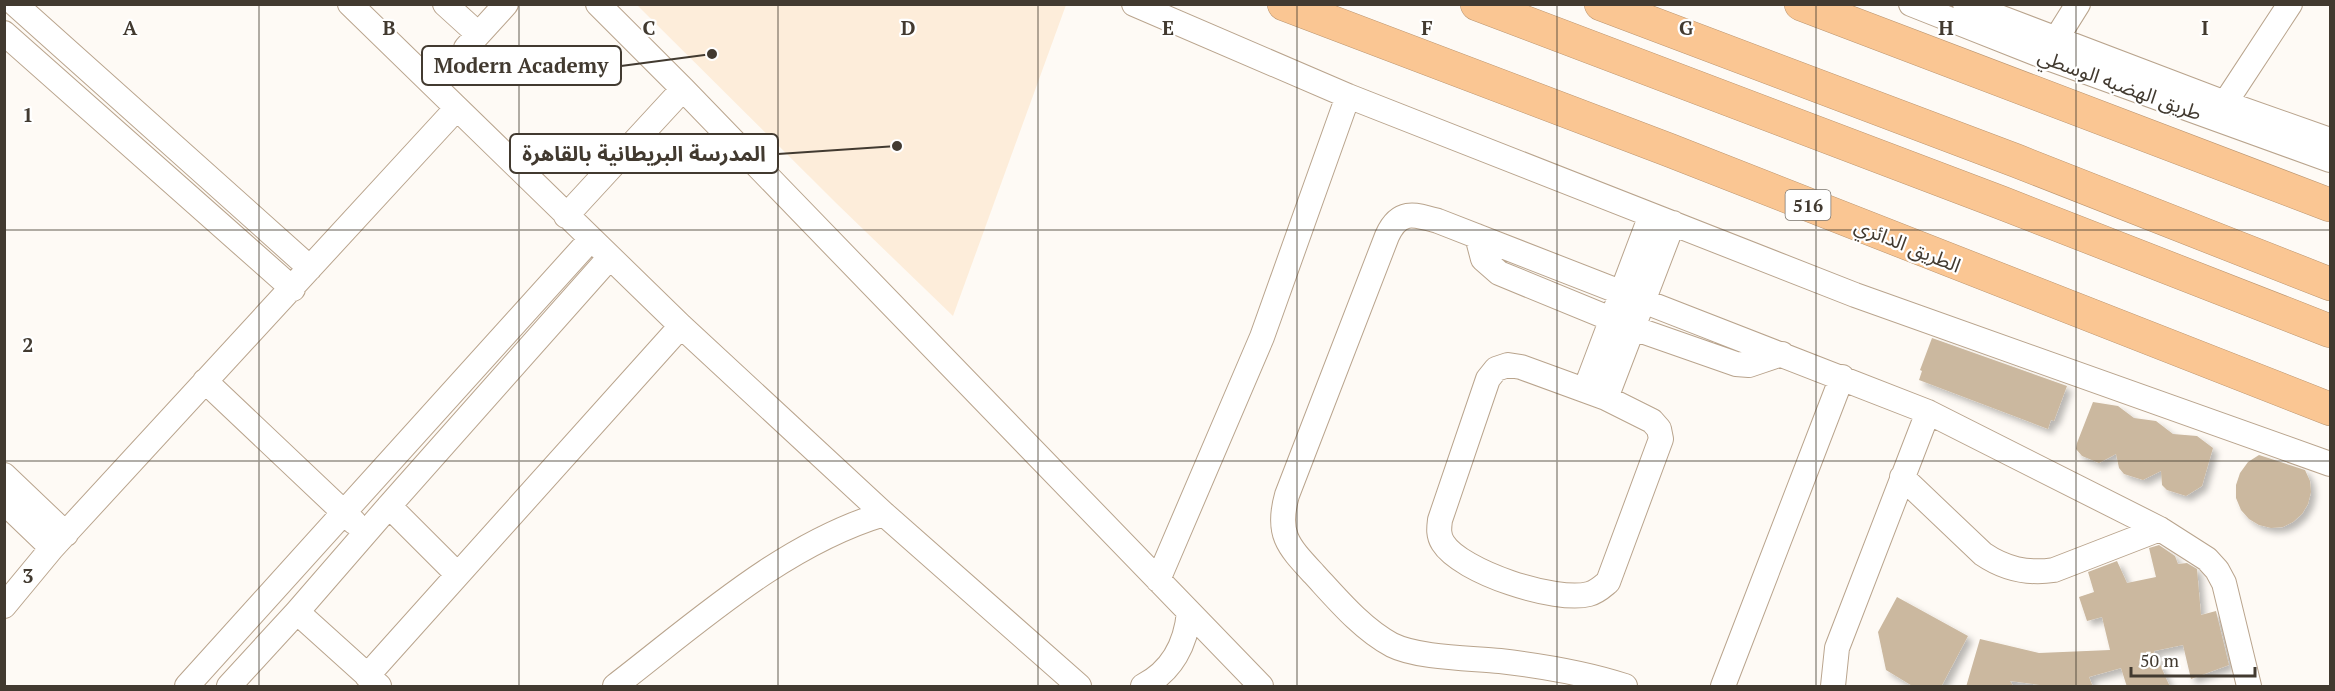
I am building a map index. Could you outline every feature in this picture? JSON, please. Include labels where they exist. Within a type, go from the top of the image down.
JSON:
[{"type":"highway","name":"الطريق الدائري","points":[[1284,4],[1669,150],[2331,409]]},
{"type":"highway","points":[[1477,4],[2331,331]]},
{"type":"highway","points":[[1601,4],[2017,161],[2331,284]]},
{"type":"highway","points":[[1801,4],[2331,205]]},
{"type":"street","points":[[15,4],[310,268]]},
{"type":"street","points":[[350,4],[681,326],[884,514],[1079,687]]},
{"type":"street","points":[[445,4],[472,41],[506,4]]},
{"type":"street","points":[[598,4],[1261,687]]},
{"type":"street","points":[[1134,4],[1348,96],[1855,295],[2331,464]]},
{"type":"street","name":"طريق الهضبه الوسطي","points":[[1911,4],[2331,140]]},
{"type":"street","name":"طريق الهضبه الوسطي","points":[[1965,4],[2050,49],[2331,160]]},
{"type":"street","points":[[2050,49],[2078,4]]},
{"type":"street","points":[[2224,104],[2290,4]]},
{"type":"street","points":[[4,33],[293,289]]},
{"type":"street","points":[[40,65],[62,45]]},
{"type":"street","points":[[75,96],[94,74]]},
{"type":"street","points":[[566,216],[683,89]]},
{"type":"street","points":[[1158,580],[1262,337],[1348,96]]},
{"type":"street","points":[[4,606],[59,541],[457,108]]},
{"type":"street","points":[[1626,687],[1562,670],[1421,653],[1394,646],[1379,637],[1354,615],[1297,556],[1285,538],[1282,517],[1287,495],[1391,227],[1394,222],[1404,216],[1420,216],[1477,236],[1928,412],[2160,529],[2197,551],[2217,570],[2224,582],[2249,687]]},
{"type":"street","points":[[1596,394],[1662,219]]},
{"type":"street","points":[[1477,236],[1483,259],[1488,266],[1499,273],[1623,323],[1736,364],[1749,365],[1782,354]]},
{"type":"street","points":[[187,687],[591,239]]},
{"type":"street","points":[[228,687],[610,257]]},
{"type":"street","points":[[297,612],[373,681],[457,574],[681,326]]},
{"type":"street","points":[[1515,365],[1596,394],[1652,421],[1661,434],[1608,582],[1597,591],[1582,595],[1535,590],[1490,575],[1450,551],[1440,537],[1440,520],[1491,374],[1502,366],[1515,365]]},
{"type":"street","points":[[1723,687],[1842,377]]},
{"type":"street","points":[[205,381],[366,533]]},
{"type":"street","points":[[1836,684],[1837,648],[1928,412]]},
{"type":"street","points":[[4,475],[59,541]]},
{"type":"street","points":[[1902,477],[1983,554],[2017,570],[2036,572],[2054,570],[2160,529]]},
{"type":"street","points":[[4,502],[59,541]]},
{"type":"street","points":[[388,506],[457,574]]},
{"type":"street","points":[[615,687],[768,570],[832,534],[884,514]]},
{"type":"street","points":[[1143,687],[1158,677],[1177,654],[1186,634],[1189,612]]},
{"type":"shaded area","points":[[637,5],[1066,5],[953,316],[836,203]]},
{"type":"building","points":[[1932,338],[2067,386],[2054,421],[2051,420],[2048,429],[1919,380],[1922,371],[1920,370]]},
{"type":"building","points":[[2093,402],[2118,406],[2134,418],[2156,421],[2173,434],[2197,436],[2213,448],[2202,486],[2186,496],[2167,490],[2162,485],[2161,471],[2143,480],[2124,474],[2119,468],[2116,454],[2099,463],[2082,456],[2076,449],[2077,443]]},
{"type":"building","points":[[2259,455],[2305,470],[2310,481],[2311,492],[2308,504],[2302,514],[2283,527],[2271,528],[2249,519],[2241,510],[2236,498],[2236,485],[2240,473],[2248,462]]},
{"type":"building","points":[[2159,545],[2175,556],[2178,564],[2187,563],[2197,569],[2201,615],[2216,611],[2229,665],[2191,679],[2183,645],[2154,651],[2170,687],[2127,687],[2121,668],[2089,677],[2093,687],[2055,687],[2010,681],[2014,687],[1966,687],[1980,639],[2039,653],[2110,650],[2102,617],[2087,621],[2079,597],[2094,592],[2088,572],[2117,561],[2127,583],[2156,577],[2149,548]]},
{"type":"building","points":[[1897,597],[1968,636],[1941,687],[1914,687],[1886,670],[1878,632]]},
{"type":"place","name":"Modern Academy","points":[[712,54]]},
{"type":"place","name":"المدرسة البريطانية بالقاهرة","points":[[897,146]]}]
